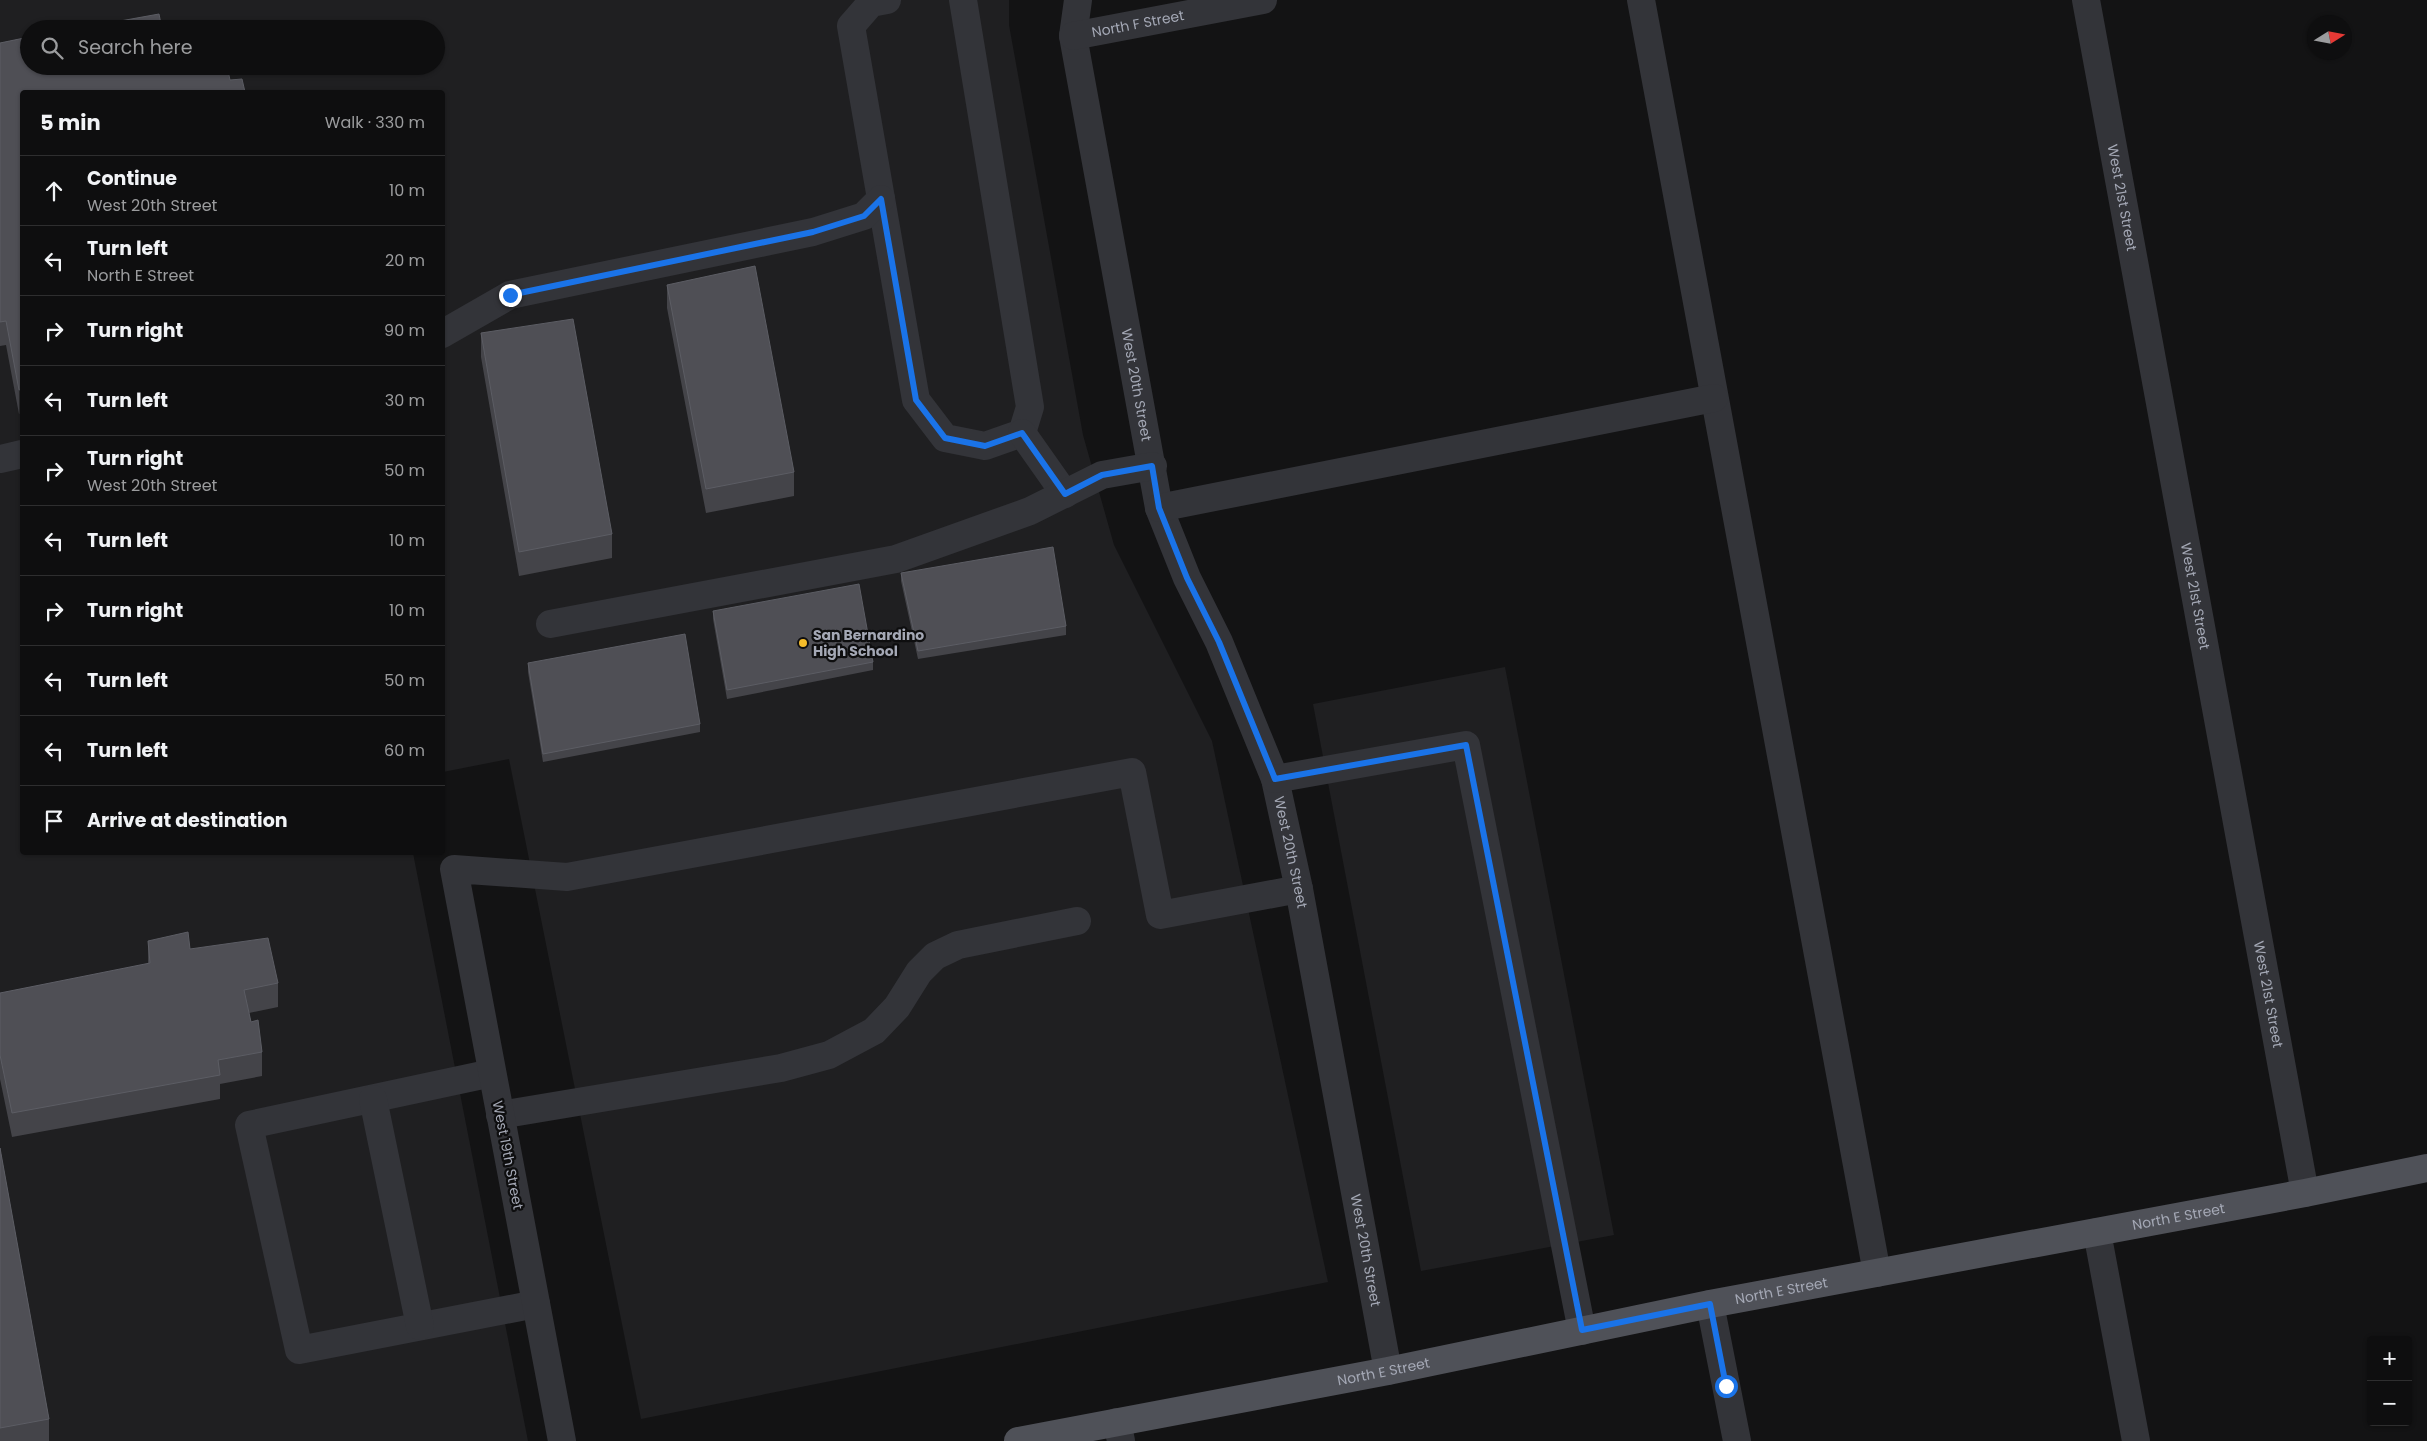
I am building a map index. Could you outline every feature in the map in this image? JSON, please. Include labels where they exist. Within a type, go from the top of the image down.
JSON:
[{"type":"main road","name":"North E Street","points":[[1018,1441],[1119,1432],[1388,1371],[1710,1304],[2305,1193],[2427,1168]]},
{"type":"street","points":[[887,0],[871,3],[851,26],[916,400],[945,438],[985,446],[1022,433]]},
{"type":"street","points":[[963,0],[1030,407],[1022,433]]},
{"type":"street","name":"West 20th Street","points":[[1078,0],[1073,36],[1159,508],[1187,578],[1219,642],[1275,779],[1299,889],[1388,1371]]},
{"type":"street","name":"North F Street","points":[[1073,36],[1263,0]]},
{"type":"street","points":[[1641,0],[1877,1273]]},
{"type":"street","name":"West 21st Street","points":[[2086,0],[2305,1193]]},
{"type":"street","points":[[445,332],[510,295],[813,232],[864,216],[881,199]]},
{"type":"street","points":[[1159,508],[1714,398]]},
{"type":"street","points":[[1022,433],[1065,494]]},
{"type":"street","points":[[0,460],[20,455]]},
{"type":"street","points":[[550,624],[896,559],[1030,511],[1102,475],[1152,466]]},
{"type":"street","points":[[1275,779],[1466,745],[1582,1330]]},
{"type":"street","name":"West 19th Street","points":[[562,1441],[454,869],[567,877],[1132,772],[1160,915],[1299,889]]},
{"type":"street","points":[[500,1115],[781,1068],[829,1055],[874,1031],[897,1007],[919,972],[935,956],[958,945],[1076,921]]},
{"type":"street","points":[[492,1073],[249,1125],[299,1350],[536,1304]]},
{"type":"street","points":[[373,1099],[420,1326]]},
{"type":"street","points":[[2097,1232],[2136,1441]]},
{"type":"street","points":[[1710,1304],[1737,1441]]},
{"type":"shaded area","name":"San Bernardino High School","points":[[0,0],[1009,0],[1009,25],[1083,435],[1114,545],[1212,741],[1328,1282],[641,1419],[509,759],[445,772],[445,90],[20,90],[20,855],[413,855],[528,1441],[0,1441]]},
{"type":"shaded area","points":[[1505,667],[1614,1235],[1421,1271],[1313,704]]},
{"type":"building","points":[[159,14],[160,20],[126,20]]},
{"type":"building","points":[[20,39],[20,75],[229,75],[230,80],[242,79],[245,90],[20,90],[19,390],[6,321],[0,322],[0,43]]},
{"type":"building","points":[[755,266],[794,472],[706,489],[667,285]]},
{"type":"building","points":[[573,319],[612,534],[519,552],[481,333]]},
{"type":"building","points":[[1053,547],[1066,626],[918,651],[901,573]]},
{"type":"building","points":[[859,584],[873,662],[727,690],[713,611]]},
{"type":"building","points":[[685,634],[700,724],[543,754],[528,663]]},
{"type":"building","points":[[188,932],[190,949],[268,938],[278,983],[244,990],[251,1022],[258,1020],[262,1052],[218,1060],[220,1075],[12,1113],[0,1055],[0,993],[150,963],[148,941]]},
{"type":"building","points":[[0,1148],[49,1419],[0,1428]]},
{"type":"place","name":"San Bernardino High School","points":[[803,643]]},
{"type":"route","points":[[510,295],[813,232],[864,216],[881,199],[916,400],[945,438],[985,446],[1022,433],[1065,494],[1102,475],[1152,466],[1159,508],[1187,578],[1219,642],[1275,779],[1466,745],[1582,1330],[1710,1304],[1726,1386]]}]
